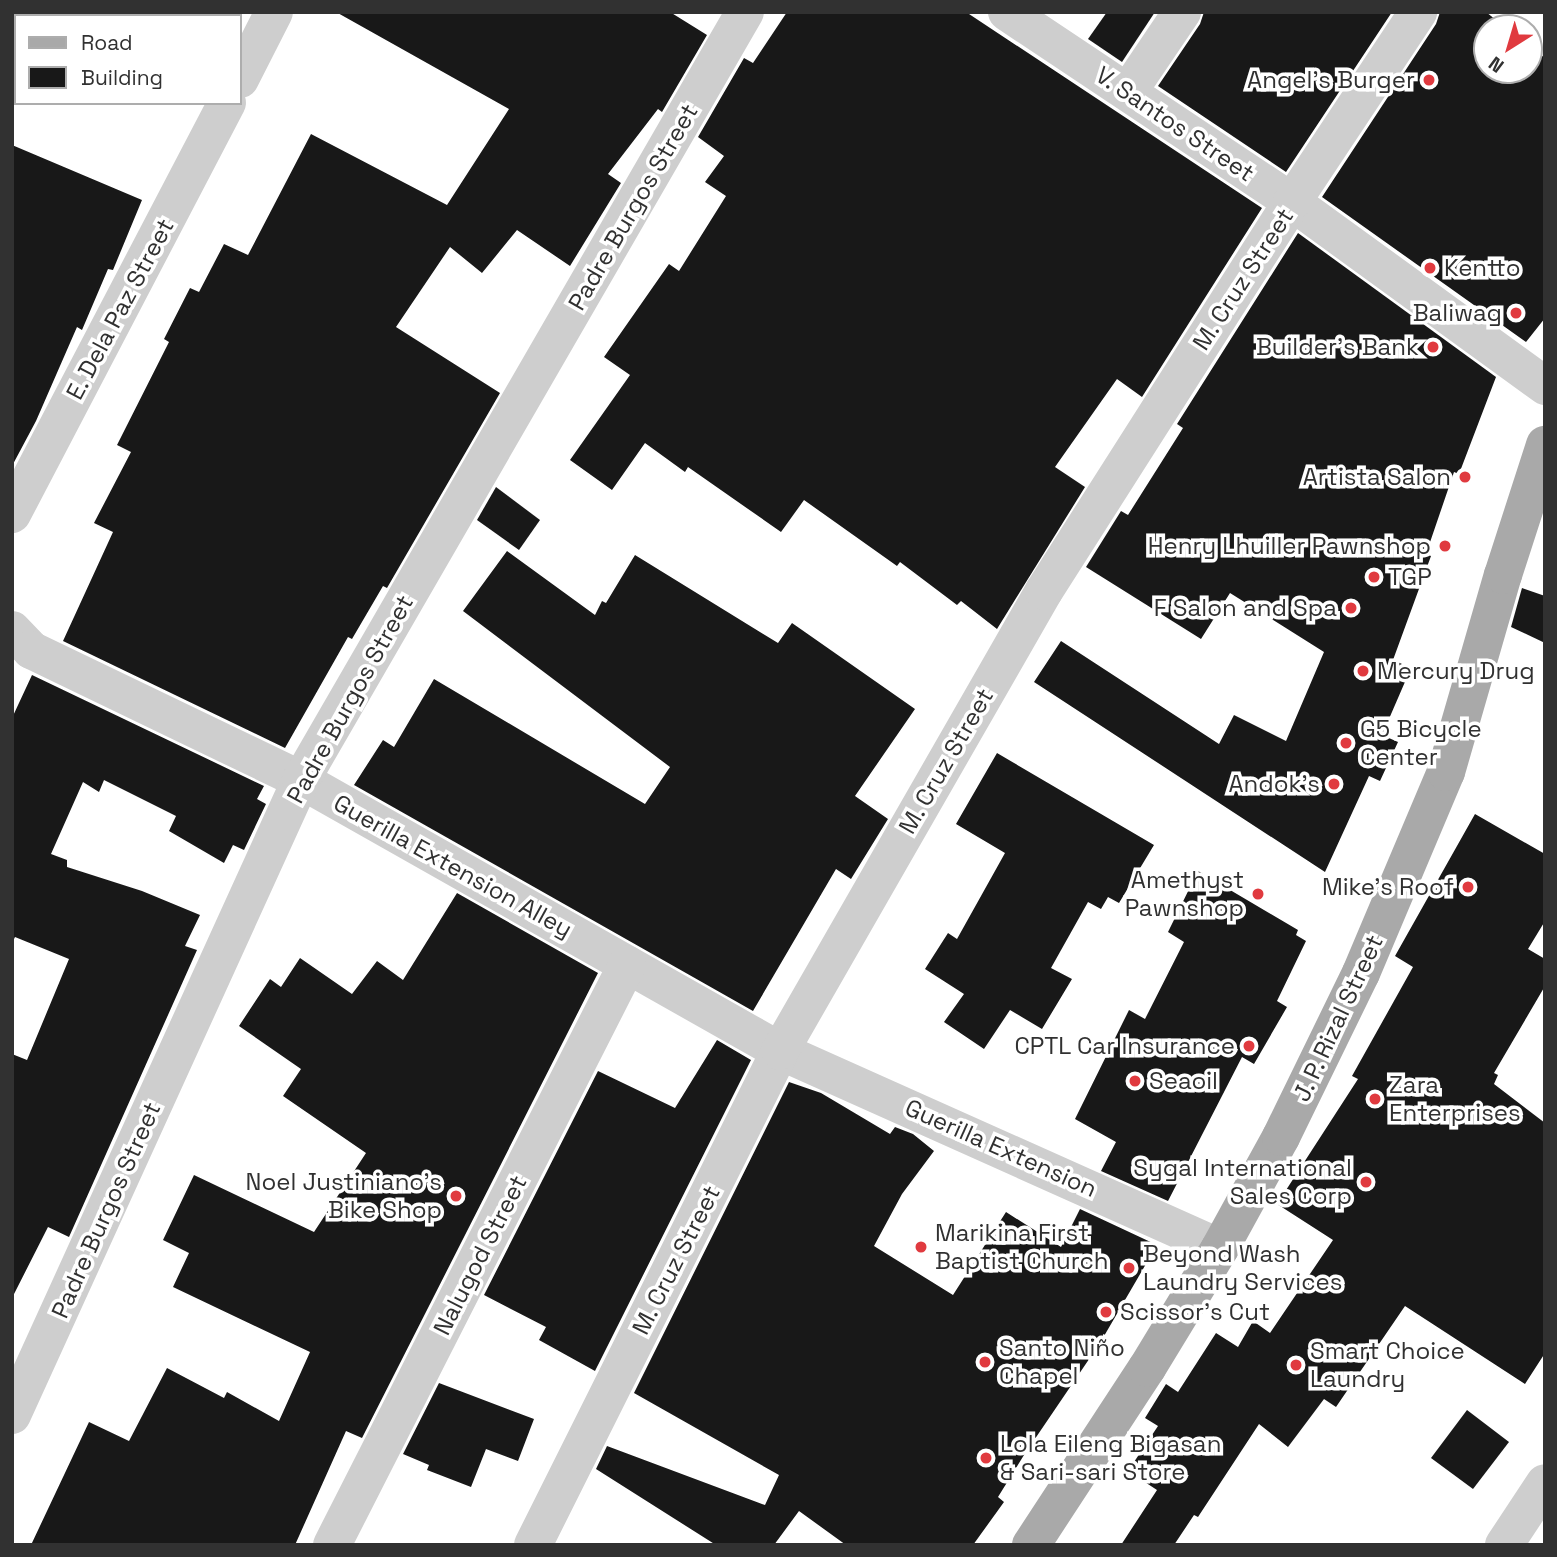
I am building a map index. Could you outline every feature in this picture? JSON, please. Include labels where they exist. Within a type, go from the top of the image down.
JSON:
[{"type":"main road","name":"J. P. Rizal Street","points":[[1031,1545],[1147,1368],[1220,1248],[1281,1137],[1361,973],[1446,772],[1503,575],[1545,445]]},
{"type":"street","points":[[242,75],[274,12]]},
{"type":"street","name":"Padre Burgos Street","points":[[12,1415],[301,780],[745,12]]},
{"type":"street","name":"V. Santos Street","points":[[1007,12],[1292,202],[1545,386]]},
{"type":"street","points":[[1128,92],[1182,12]]},
{"type":"street","name":"M. Cruz Street","points":[[533,1545],[780,1051],[1044,591],[1292,202],[1418,12]]},
{"type":"street","name":"E. Dela Paz Street","points":[[12,514],[226,105]]},
{"type":"street","name":"Guerilla Extension Alley","points":[[12,631],[31,650],[301,780],[780,1051]]},
{"type":"street","name":"Nalugod Street","points":[[332,1545],[627,965]]},
{"type":"street","name":"Guerilla Extension","points":[[780,1051],[1220,1248]]},
{"type":"street","points":[[1504,1545],[1545,1483]]},
{"type":"building","points":[[336,12],[670,12],[707,35],[662,112],[658,109],[608,174],[621,183],[570,266],[517,230],[482,273],[450,247],[396,327],[500,393],[387,588],[383,586],[352,639],[348,637],[285,748],[63,641],[113,532],[94,523],[131,452],[117,445],[169,342],[164,339],[190,288],[199,292],[224,244],[248,255],[311,134],[447,205],[509,109]]},
{"type":"building","points":[[787,12],[966,12],[1262,208],[1142,397],[1117,379],[1055,467],[1085,487],[997,629],[961,601],[957,605],[900,562],[897,566],[804,500],[781,532],[688,467],[685,472],[645,443],[612,490],[570,460],[630,375],[604,357],[669,264],[679,271],[726,196],[705,182],[724,156],[698,137],[744,58],[753,63]]},
{"type":"building","points":[[1107,12],[1155,12],[1122,62],[1088,39]]},
{"type":"building","points":[[1204,12],[1392,12],[1286,172],[1158,86],[1200,24]]},
{"type":"building","points":[[1440,12],[1488,14],[1473,14],[1473,84],[1543,84],[1543,56],[1545,58],[1545,318],[1526,342],[1322,197],[1436,24]]},
{"type":"building","points":[[12,145],[142,200],[113,270],[108,269],[82,330],[77,327],[36,421],[12,466]]},
{"type":"building","points":[[1298,233],[1496,377],[1459,474],[1454,472],[1426,554],[1431,556],[1393,660],[1411,668],[1382,735],[1398,742],[1380,781],[1369,776],[1325,872],[1034,682],[1061,641],[1219,744],[1234,715],[1286,741],[1324,652],[1230,593],[1201,639],[1086,567],[1121,511],[1128,515],[1183,428],[1177,424]]},
{"type":"building","points":[[496,487],[540,520],[519,550],[477,520]]},
{"type":"building","points":[[507,551],[595,615],[602,601],[606,603],[635,555],[778,643],[792,623],[915,709],[855,796],[888,819],[851,879],[836,869],[753,1011],[354,785],[383,740],[394,747],[434,679],[645,804],[670,767],[463,611]]},
{"type":"building","points":[[1522,588],[1545,596],[1545,643],[1511,627]]},
{"type":"building","points":[[32,675],[264,786],[257,799],[266,804],[244,850],[233,845],[224,863],[169,831],[176,816],[104,780],[99,792],[83,782],[51,854],[67,860],[67,867],[142,891],[200,915],[185,946],[197,950],[69,1237],[48,1227],[12,1298],[12,1054],[27,1060],[69,959],[15,937],[12,943],[12,718]]},
{"type":"building","points":[[997,753],[1154,845],[1119,903],[1108,897],[1101,909],[1088,902],[1051,968],[1072,979],[1042,1029],[1010,1010],[984,1049],[944,1022],[964,994],[925,969],[948,933],[957,939],[1005,853],[956,824]]},
{"type":"building","points":[[1475,814],[1545,854],[1545,921],[1528,949],[1545,959],[1545,986],[1494,1073],[1498,1075],[1494,1084],[1545,1123],[1545,1353],[1525,1384],[1405,1306],[1336,1407],[1324,1399],[1288,1447],[1259,1424],[1198,1517],[1194,1515],[1174,1545],[1121,1545],[1157,1490],[1128,1471],[1158,1426],[1145,1418],[1166,1384],[1178,1392],[1216,1333],[1238,1347],[1253,1321],[1270,1333],[1333,1240],[1277,1204],[1358,1079],[1352,1076],[1413,967],[1395,956]]},
{"type":"building","points":[[1198,871],[1298,930],[1296,935],[1306,941],[1277,1001],[1287,1007],[1254,1064],[1242,1057],[1168,1201],[1101,1171],[1116,1142],[1075,1119],[1129,1010],[1145,1019],[1184,942],[1168,932]]},
{"type":"building","points":[[457,893],[598,973],[362,1438],[346,1431],[295,1545],[31,1545],[89,1422],[129,1441],[167,1368],[224,1398],[227,1392],[279,1421],[310,1352],[173,1287],[189,1253],[163,1240],[194,1175],[314,1232],[366,1153],[283,1096],[301,1069],[239,1026],[270,979],[281,987],[300,958],[352,994],[377,961],[403,980]]},
{"type":"building","points":[[717,1040],[751,1060],[595,1371],[539,1340],[546,1327],[484,1295],[598,1071],[675,1108]]},
{"type":"building","points":[[789,1082],[821,1093],[890,1134],[895,1127],[913,1134],[934,1151],[902,1194],[874,1246],[953,1295],[1006,1212],[1061,1247],[1080,1209],[1157,1245],[1100,1343],[998,1497],[1004,1502],[973,1545],[846,1545],[799,1511],[774,1545],[716,1545],[596,1469],[607,1446],[765,1505],[779,1475],[634,1393]]},
{"type":"building","points":[[439,1383],[534,1419],[518,1461],[486,1449],[471,1487],[427,1470],[429,1465],[403,1454]]},
{"type":"building","points":[[1467,1410],[1509,1442],[1473,1489],[1431,1458]]},
{"type":"place","name":"Angel's Burger","points":[[1429,80]]},
{"type":"place","name":"Kentto","points":[[1430,268]]},
{"type":"place","name":"Baliwag","points":[[1516,313]]},
{"type":"place","name":"Builder's Bank","points":[[1433,347]]},
{"type":"place","name":"Artista Salon","points":[[1465,477]]},
{"type":"place","name":"Henry Lhuiller Pawnshop","points":[[1445,546]]},
{"type":"place","name":"TGP","points":[[1374,577]]},
{"type":"place","name":"F Salon and Spa","points":[[1351,608]]},
{"type":"place","name":"Mercury Drug","points":[[1363,671]]},
{"type":"place","name":"G5 Bicycle Center","points":[[1346,743]]},
{"type":"place","name":"Andok's","points":[[1334,784]]},
{"type":"place","name":"Mike's Roof","points":[[1468,887]]},
{"type":"place","name":"Amethyst Pawnshop","points":[[1258,894]]},
{"type":"place","name":"CPTL Car Insurance","points":[[1249,1046]]},
{"type":"place","name":"Seaoil","points":[[1135,1081]]},
{"type":"place","name":"Zara Enterprises","points":[[1375,1099]]},
{"type":"place","name":"Sygal International Sales Corp","points":[[1366,1182]]},
{"type":"place","name":"Noel Justiniano's Bike Shop","points":[[456,1196]]},
{"type":"place","name":"Marikina First Baptist Church","points":[[921,1247]]},
{"type":"place","name":"Beyond Wash Laundry Services","points":[[1129,1268]]},
{"type":"place","name":"Scissor's Cut","points":[[1106,1312]]},
{"type":"place","name":"Santo Niño Chapel","points":[[985,1362]]},
{"type":"place","name":"Smart Choice Laundry","points":[[1296,1365]]},
{"type":"place","name":"Lola Eileng Bigasan & Sari-sari Store","points":[[986,1458]]}]
